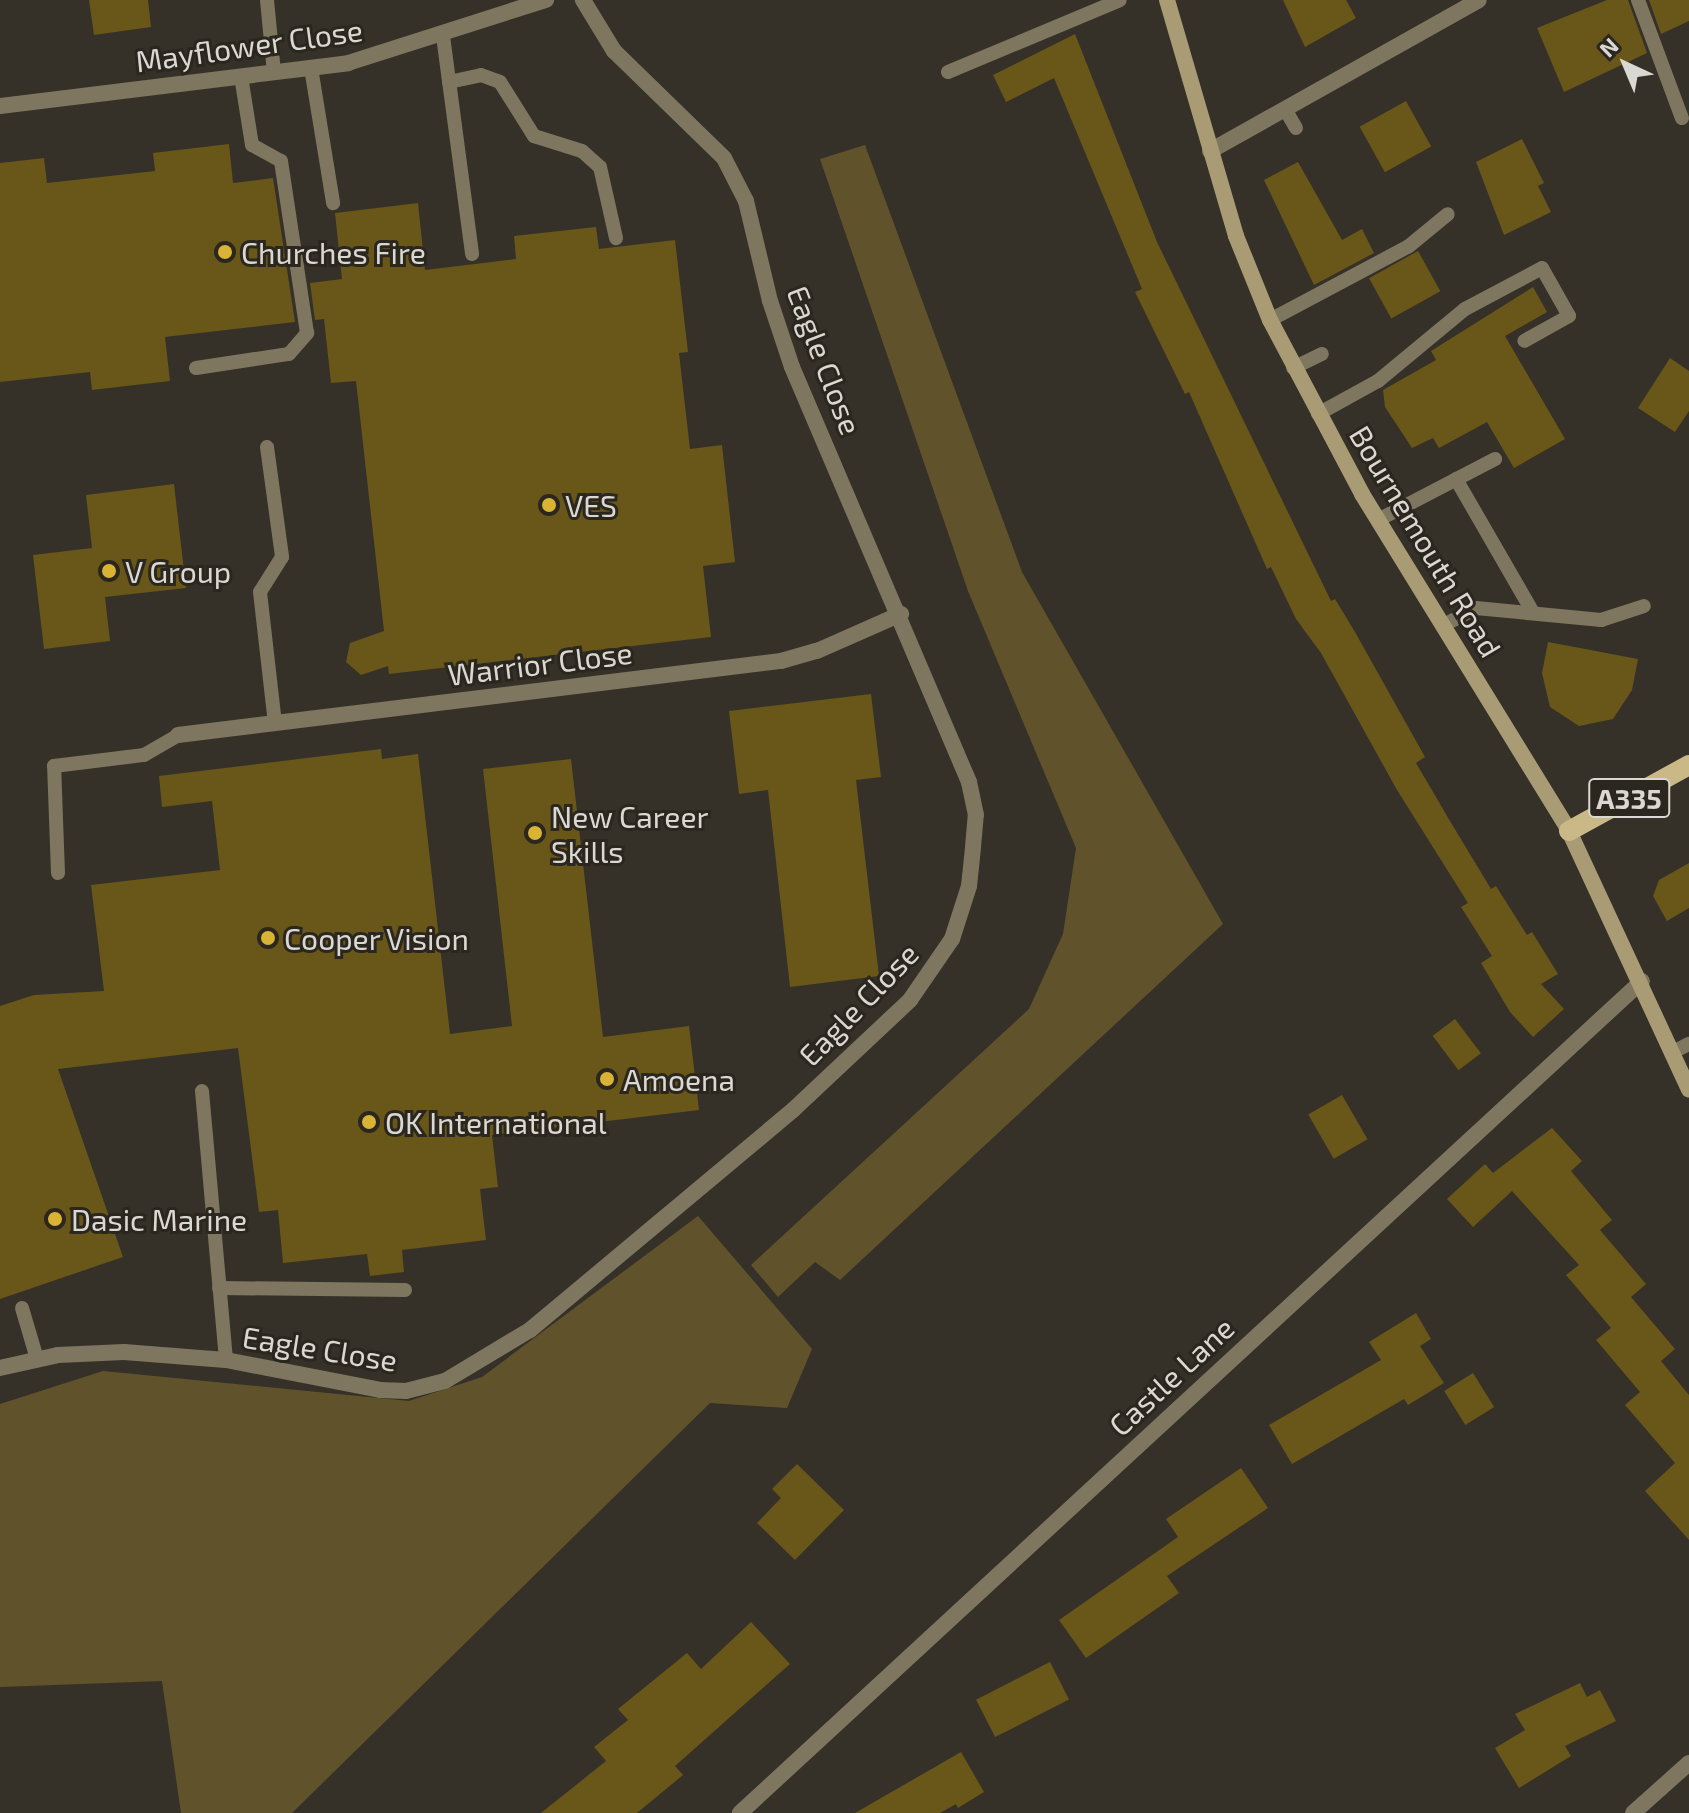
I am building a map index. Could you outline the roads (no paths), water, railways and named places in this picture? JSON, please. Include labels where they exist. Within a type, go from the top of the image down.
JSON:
[{"type":"main road","name":"Bournemouth Road","points":[[1167,0],[1210,151],[1270,320],[1293,368],[1378,520],[1569,831],[1642,981],[1689,1089]]},
{"type":"main road","name":"A335","points":[[1569,831],[1689,765]]},
{"type":"street","name":"Mayflower Close","points":[[0,106],[311,68],[443,36],[546,0]]},
{"type":"street","name":"Eagle Close","points":[[0,1368],[37,1359],[124,1352],[226,1360],[380,1390],[406,1391],[445,1381],[530,1330],[793,1110],[910,1000],[939,963],[960,917],[969,886],[976,815],[948,723],[792,367],[735,176],[708,139],[614,51],[583,0]]},
{"type":"street","points":[[1210,151],[1479,0]]},
{"type":"street","name":"Warrior Close","points":[[178,735],[781,661],[817,651],[901,614]]},
{"type":"street","name":"Castle Lane","points":[[740,1813],[1642,981]]},
{"type":"street","points":[[1633,1813],[1689,1763]]},
{"type":"lane","points":[[267,0],[274,73]]},
{"type":"lane","points":[[948,72],[1120,0]]},
{"type":"lane","points":[[1638,0],[1682,118]]},
{"type":"lane","points":[[443,36],[472,254]]},
{"type":"lane","points":[[311,68],[333,203]]},
{"type":"lane","points":[[449,82],[481,75],[500,82],[534,136],[582,151],[600,167],[616,238]]},
{"type":"lane","points":[[196,368],[289,354],[307,333],[281,161],[252,145],[241,76]]},
{"type":"lane","points":[[1285,109],[1296,128]]},
{"type":"lane","points":[[1270,320],[1409,246],[1448,214]]},
{"type":"lane","points":[[1318,414],[1378,381],[1465,309],[1542,268],[1569,316],[1524,341]]},
{"type":"lane","points":[[1293,368],[1322,354]]},
{"type":"lane","points":[[267,447],[282,557],[260,592],[275,723]]},
{"type":"lane","points":[[1378,520],[1495,459]]},
{"type":"lane","points":[[1456,479],[1531,609]]},
{"type":"lane","points":[[1444,625],[1476,608],[1531,609],[1601,620],[1644,606]]},
{"type":"lane","points":[[58,873],[54,766],[144,755],[178,735]]},
{"type":"lane","points":[[1673,1052],[1689,1044]]},
{"type":"lane","points":[[202,1091],[226,1360]]},
{"type":"lane","points":[[219,1288],[405,1290]]},
{"type":"lane","points":[[22,1308],[37,1359]]},
{"type":"place","name":"Churches Fire","points":[[225,252]]},
{"type":"place","name":"VES","points":[[549,505]]},
{"type":"place","name":"V Group","points":[[109,571]]},
{"type":"place","name":"New Career Skills","points":[[535,833]]},
{"type":"place","name":"Cooper Vision","points":[[268,938]]},
{"type":"place","name":"Amoena","points":[[607,1079]]},
{"type":"place","name":"OK International","points":[[369,1122]]},
{"type":"place","name":"Dasic Marine","points":[[55,1219]]}]
